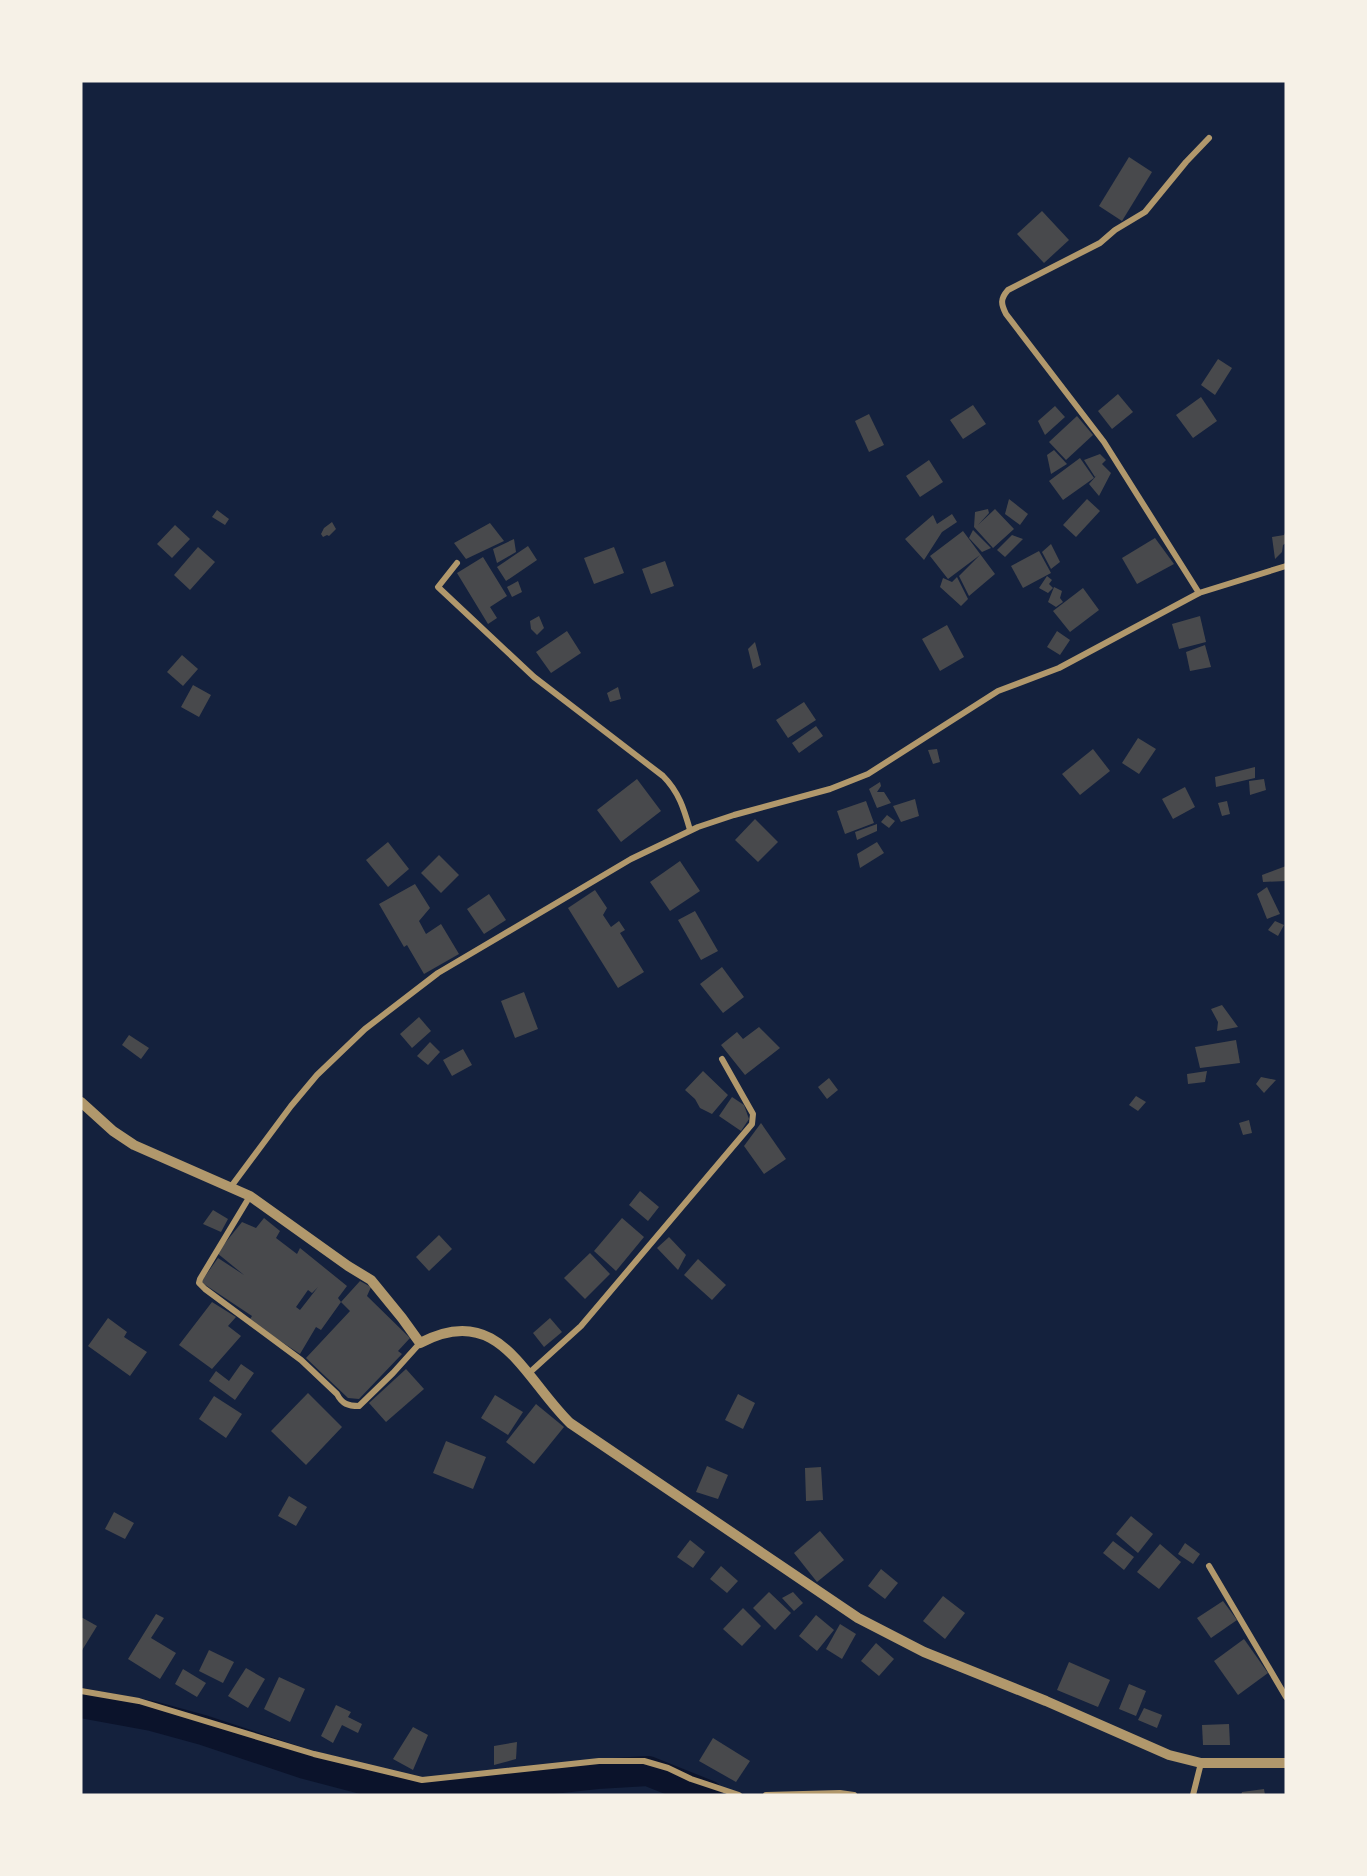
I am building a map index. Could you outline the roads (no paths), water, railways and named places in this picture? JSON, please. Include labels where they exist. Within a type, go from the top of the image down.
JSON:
[{"type":"street","points":[[1199,593],[1104,442],[1006,314],[1001,304],[1002,297],[1008,290],[1100,243],[1115,230],[1145,212],[1209,138]]},
{"type":"street","points":[[457,563],[438,587],[534,677],[663,776],[674,787],[683,805],[690,830]]},
{"type":"street","points":[[230,1188],[291,1106],[318,1074],[365,1029],[438,973],[631,859],[690,830],[734,815],[830,789],[868,774],[998,691],[1059,668],[1199,593],[1286,566]]},
{"type":"street","points":[[528,1375],[580,1326],[752,1124],[753,1114],[722,1059]]},
{"type":"street","points":[[81,1102],[113,1131],[134,1145],[250,1196],[370,1280],[420,1343]]},
{"type":"street","points":[[250,1196],[198,1283],[301,1360],[347,1406],[358,1406],[420,1343],[450,1331],[476,1332],[498,1341],[556,1410],[578,1429],[858,1618],[924,1652],[1046,1701],[1169,1755],[1201,1763],[1286,1763]]},
{"type":"street","points":[[1209,1566],[1286,1697]]},
{"type":"street","points":[[81,1691],[139,1701],[314,1754],[422,1780],[599,1761],[644,1761],[739,1795]]},
{"type":"street","points":[[1193,1795],[1201,1763]]},
{"type":"street","points":[[766,1795],[840,1793],[854,1795]]},
{"type":"waterway","points":[[81,1703],[152,1716],[203,1730],[305,1764],[419,1794],[597,1774],[648,1771],[708,1795]]}]
